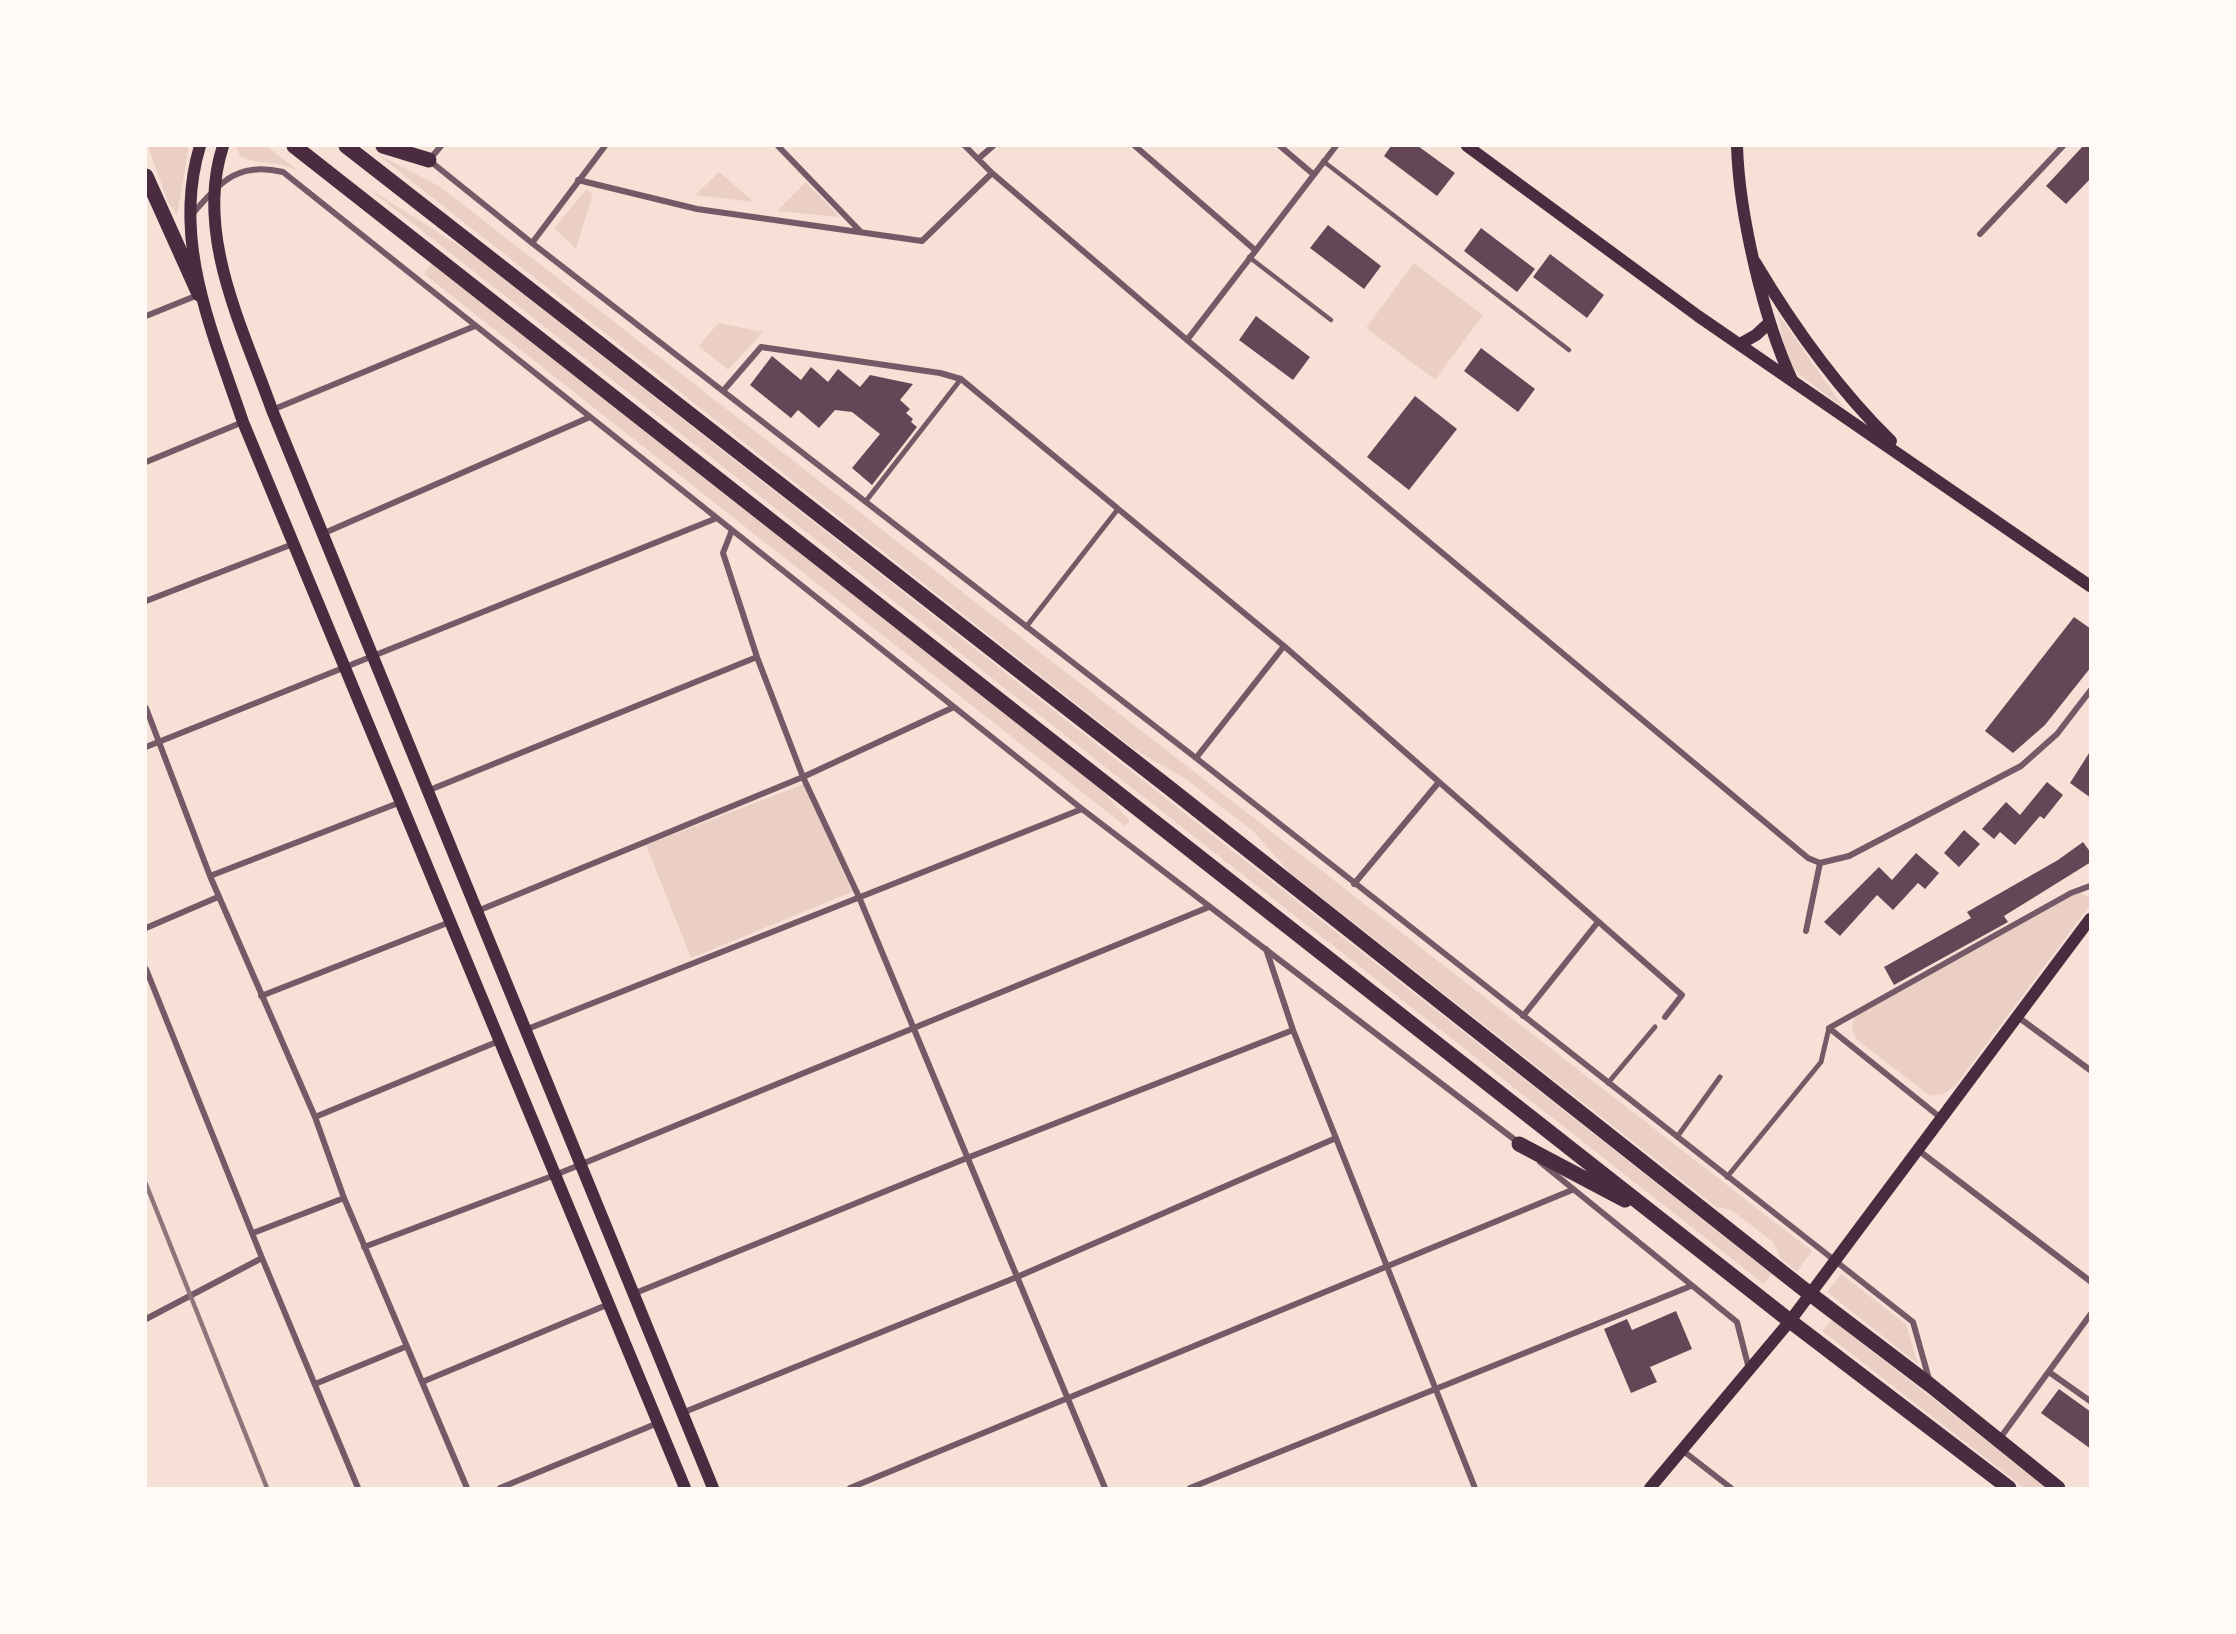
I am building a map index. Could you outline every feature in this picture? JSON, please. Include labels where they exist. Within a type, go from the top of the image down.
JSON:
[{"type":"main road","points":[[199,294],[188,218],[193,167],[200,146]]},
{"type":"main road","points":[[223,146],[216,187],[214,219],[224,273],[272,410],[371,659],[713,1488]]},
{"type":"main road","points":[[294,146],[1790,1321],[2010,1488]]},
{"type":"main road","points":[[345,146],[1172,790],[2058,1488]]},
{"type":"main road","points":[[383,146],[429,160]]},
{"type":"main road","points":[[1467,146],[1740,345],[2091,586]]},
{"type":"main road","points":[[1737,146],[1738,177],[1769,322],[1792,381]]},
{"type":"main road","points":[[146,177],[199,294],[243,422],[685,1488]]},
{"type":"main road","points":[[1755,262],[1783,307],[1844,389],[1871,421],[1913,463]]},
{"type":"main road","points":[[1740,345],[1762,332],[1769,322]]},
{"type":"main road","points":[[1650,1488],[1790,1321],[2091,919]]},
{"type":"main road","points":[[1519,1144],[1659,1218]]},
{"type":"street","points":[[411,146],[723,392],[1196,758],[1727,1178],[1913,1322],[1930,1385]]},
{"type":"street","points":[[429,160],[441,146]]},
{"type":"street","points":[[532,243],[605,146]]},
{"type":"street","points":[[778,146],[860,231]]},
{"type":"street","points":[[965,146],[992,172],[1187,340],[1791,845],[1820,863],[1849,856],[2021,766],[2057,734],[2091,692]]},
{"type":"street","points":[[978,159],[993,146]]},
{"type":"street","points":[[1135,146],[1255,250]]},
{"type":"street","points":[[1280,146],[1313,174]]},
{"type":"street","points":[[1187,340],[1336,146]]},
{"type":"street","points":[[1980,234],[2063,146]]},
{"type":"street","points":[[188,218],[216,187],[236,172],[253,168],[283,172],[1082,809],[1519,1144],[1572,1190],[1737,1322],[1749,1369]]},
{"type":"street","points":[[578,180],[697,209],[922,241],[992,172]]},
{"type":"street","points":[[146,316],[199,294]]},
{"type":"street","points":[[272,410],[475,326]]},
{"type":"street","points":[[723,392],[761,347],[940,373],[961,379],[1284,646],[1682,995],[1665,1017]]},
{"type":"street","points":[[866,501],[961,379]]},
{"type":"street","points":[[321,534],[590,417]]},
{"type":"street","points":[[146,462],[243,422]]},
{"type":"street","points":[[1026,627],[1118,510]]},
{"type":"street","points":[[146,747],[371,659],[717,518]]},
{"type":"street","points":[[732,530],[723,553],[757,657],[803,777],[859,897],[1105,1488]]},
{"type":"street","points":[[146,602],[294,544]]},
{"type":"street","points":[[1196,758],[1284,646]]},
{"type":"street","points":[[426,792],[757,657]]},
{"type":"street","points":[[475,912],[803,777],[954,707]]},
{"type":"street","points":[[146,708],[218,897],[315,1117],[364,1247],[467,1488]]},
{"type":"street","points":[[1354,884],[1439,782]]},
{"type":"street","points":[[210,876],[400,802]]},
{"type":"street","points":[[524,1030],[1082,809]]},
{"type":"street","points":[[1806,931],[1820,863]]},
{"type":"street","points":[[1727,1178],[1821,1062],[1829,1028],[2071,893],[2091,886]]},
{"type":"street","points":[[146,928],[218,897]]},
{"type":"street","points":[[364,1247],[580,1165],[913,1026],[1209,907]]},
{"type":"street","points":[[261,996],[450,922]]},
{"type":"street","points":[[1523,1016],[1598,922]]},
{"type":"street","points":[[1266,949],[1293,1030],[1475,1488]]},
{"type":"street","points":[[146,969],[253,1233],[261,1258],[358,1488]]},
{"type":"street","points":[[2018,1017],[2091,1070]]},
{"type":"street","points":[[1608,1083],[1655,1028]]},
{"type":"street","points":[[1829,1028],[1941,1118]]},
{"type":"street","points":[[633,1294],[968,1158],[1293,1030]]},
{"type":"street","points":[[315,1117],[499,1041]]},
{"type":"street","points":[[1677,1137],[1720,1077]]},
{"type":"street","points":[[682,1413],[1017,1277],[1336,1138]]},
{"type":"street","points":[[1918,1150],[2091,1281]]},
{"type":"street","points":[[850,1488],[1069,1400],[1572,1190]]},
{"type":"street","points":[[253,1233],[344,1198]]},
{"type":"street","points":[[146,1319],[261,1258]]},
{"type":"street","points":[[1190,1488],[1691,1286]]},
{"type":"street","points":[[422,1382],[609,1304]]},
{"type":"street","points":[[1998,1441],[2091,1315]]},
{"type":"street","points":[[315,1384],[405,1347]]},
{"type":"street","points":[[2049,1372],[2091,1401]]},
{"type":"street","points":[[500,1488],[658,1423]]},
{"type":"street","points":[[1682,1450],[1731,1488]]},
{"type":"lane","points":[[1323,161],[1569,350]]},
{"type":"lane","points":[[1249,257],[1331,320]]},
{"type":"shaded area","points":[[148,146],[189,146],[177,216],[167,200]]},
{"type":"shaded area","points":[[235,146],[267,146],[297,170],[241,157]]},
{"type":"shaded area","points":[[377,154],[439,186],[1812,1251],[1797,1271],[1781,1259],[1773,1242],[1731,1210],[1716,1207],[1289,872],[1255,833],[1187,780],[1134,749]]},
{"type":"shaded area","points":[[719,172],[754,202],[695,195]]},
{"type":"shaded area","points":[[806,182],[840,217],[777,211]]},
{"type":"shaded area","points":[[365,186],[472,254],[1772,1274],[1764,1284]]},
{"type":"shaded area","points":[[586,190],[593,193],[576,249],[554,228]]},
{"type":"shaded area","points":[[433,262],[1094,782],[1130,821],[1125,826],[424,274]]},
{"type":"shaded area","points":[[1414,263],[1483,315],[1435,380],[1366,328]]},
{"type":"shaded area","points":[[1778,314],[1845,409],[1796,372],[1785,353]]},
{"type":"shaded area","points":[[718,323],[763,332],[728,370],[699,346]]},
{"type":"shaded area","points":[[804,784],[852,892],[691,958],[646,845]]},
{"type":"shaded area","points":[[2077,891],[2090,898],[2090,905],[1956,1085],[1944,1094],[1930,1096],[1856,1039],[1852,1027],[1855,1016]]},
{"type":"shaded area","points":[[1841,1274],[1906,1324],[1918,1364],[1827,1292]]},
{"type":"shaded area","points":[[1832,1320],[2047,1488],[2024,1488],[1822,1331]]},
{"type":"building","points":[[1391,146],[1418,146],[1455,173],[1437,196],[1384,156]]},
{"type":"building","points":[[2083,146],[2091,146],[2091,178],[2066,204],[2046,186]]},
{"type":"building","points":[[1328,225],[1381,266],[1364,289],[1310,248]]},
{"type":"building","points":[[1481,228],[1535,269],[1517,292],[1464,251]]},
{"type":"building","points":[[1550,254],[1604,295],[1587,318],[1533,277]]},
{"type":"building","points":[[1256,316],[1310,357],[1293,380],[1239,340]]},
{"type":"building","points":[[1481,348],[1535,389],[1518,412],[1464,371]]},
{"type":"building","points":[[772,356],[801,380],[811,367],[828,382],[838,369],[860,387],[870,375],[913,384],[900,400],[910,409],[906,413],[917,427],[872,485],[852,468],[880,434],[852,412],[835,410],[819,428],[798,410],[791,418],[750,385]]},
{"type":"building","points":[[1415,396],[1457,429],[1409,490],[1367,457]]},
{"type":"building","points":[[2074,617],[2091,629],[2091,667],[2045,725],[2013,753],[1985,731]]},
{"type":"building","points":[[2091,750],[2091,798],[2070,783]]},
{"type":"building","points":[[2047,782],[2063,795],[2044,819],[2040,816],[2015,845],[2000,832],[1994,839],[1982,829],[2006,802],[2020,815]]},
{"type":"building","points":[[1964,830],[1980,844],[1959,867],[1944,853]]},
{"type":"building","points":[[2083,842],[2091,853],[2091,862],[2004,916],[2008,922],[1894,985],[1884,967],[1971,918],[1967,912],[2058,860]]},
{"type":"building","points":[[1916,853],[1939,873],[1925,889],[1918,883],[1893,910],[1877,895],[1840,936],[1824,922],[1879,867],[1892,880]]},
{"type":"building","points":[[1676,1311],[1692,1349],[1650,1367],[1657,1382],[1631,1393],[1604,1329],[1627,1319],[1632,1330]]},
{"type":"building","points":[[2059,1389],[2091,1412],[2091,1449],[2041,1413]]},
{"type":"railway","points":[[146,1184],[267,1488]]}]
